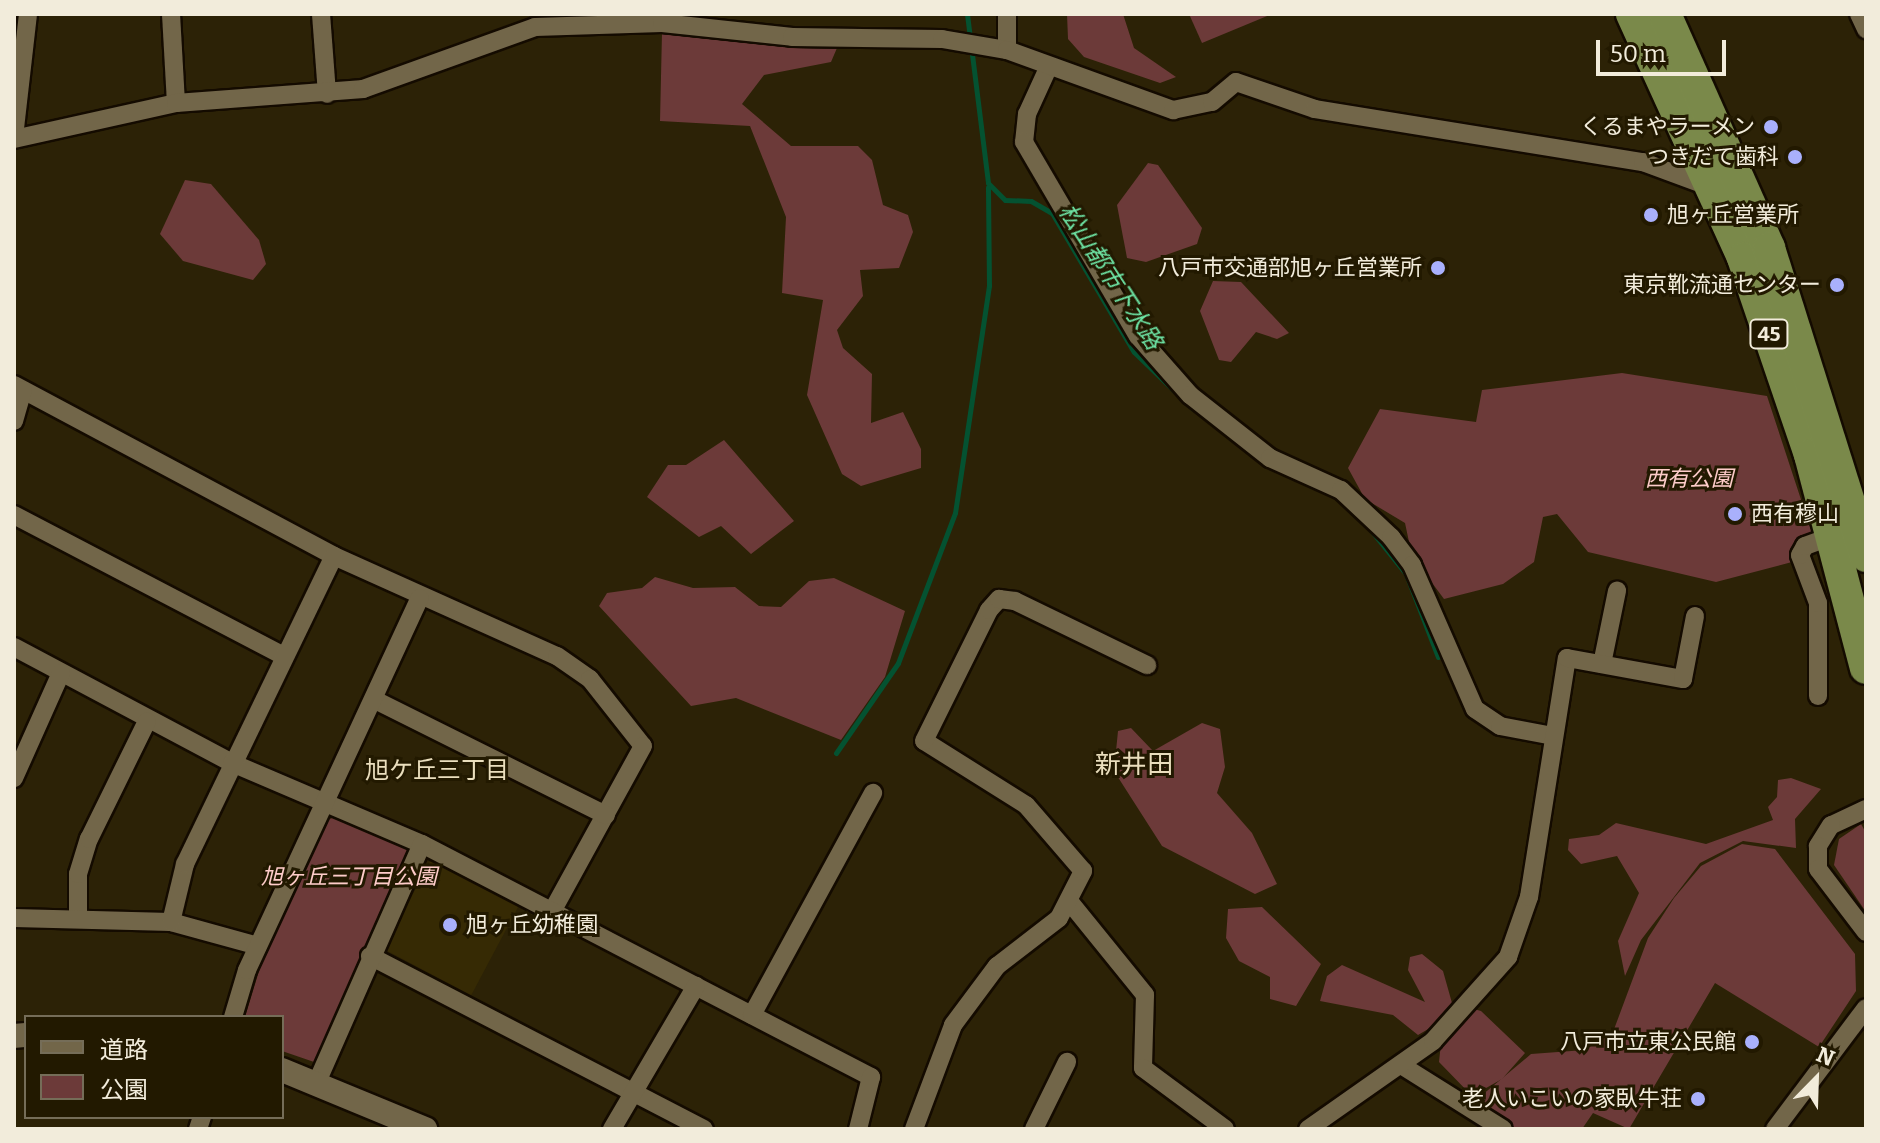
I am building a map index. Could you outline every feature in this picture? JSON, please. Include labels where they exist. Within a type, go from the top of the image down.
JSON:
[{"type":"highway","name":"45","points":[[1632,14],[1715,188],[1832,536],[1866,668]]},
{"type":"highway","name":"45","points":[[1665,14],[1769,248],[1866,556]]},
{"type":"street","points":[[28,14],[17,85],[14,138],[176,103],[363,89],[535,27],[577,22],[927,37],[1007,50],[1173,110],[1212,102],[1236,82],[1315,109],[1643,162],[1715,188]]},
{"type":"street","points":[[171,14],[176,103]]},
{"type":"street","points":[[321,14],[327,94]]},
{"type":"street","points":[[1007,14],[1007,50]]},
{"type":"street","points":[[1859,14],[1866,29]]},
{"type":"street","points":[[1049,66],[1027,114],[1024,142],[1138,336],[1190,395],[1270,458],[1341,490],[1391,537],[1412,565],[1475,709],[1500,726],[1553,736]]},
{"type":"street","points":[[14,421],[18,388],[334,556],[420,598],[557,656],[625,717],[643,746],[553,910]]},
{"type":"street","points":[[14,515],[284,656]]},
{"type":"street","points":[[1818,696],[1818,603],[1800,555],[1805,546],[1832,536]]},
{"type":"street","points":[[171,922],[185,864],[334,556]]},
{"type":"street","points":[[1602,664],[1617,591]]},
{"type":"street","points":[[234,1015],[258,946],[420,598]]},
{"type":"street","points":[[914,1129],[953,1025],[997,966],[1044,933],[1069,901],[1083,871],[1077,856],[1026,805],[924,741],[999,599],[1147,665]]},
{"type":"street","points":[[1308,1129],[1433,1041],[1508,957],[1529,897],[1567,658],[1683,679],[1695,616]]},
{"type":"street","points":[[14,647],[147,721],[232,763],[422,844],[871,1077],[858,1129]]},
{"type":"street","points":[[14,778],[61,673]]},
{"type":"street","points":[[375,700],[606,815]]},
{"type":"street","points":[[78,914],[78,874],[89,839],[147,721]]},
{"type":"street","points":[[752,1015],[873,793]]},
{"type":"street","points":[[1866,809],[1831,825],[1818,846],[1818,869],[1866,932]]},
{"type":"street","points":[[317,1082],[422,844]]},
{"type":"street","points":[[1069,901],[1145,995],[1143,1068],[1186,1093],[1225,1129]]},
{"type":"street","points":[[14,918],[78,914],[171,922],[258,946]]},
{"type":"street","points":[[370,956],[704,1129]]},
{"type":"street","points":[[612,1129],[696,986]]},
{"type":"street","points":[[1775,1129],[1866,1008]]},
{"type":"street","points":[[1034,1129],[1067,1062]]},
{"type":"street","points":[[1401,1065],[1492,1126]]},
{"type":"street","points":[[284,1071],[425,1129]]},
{"type":"shaded area","name":"旭ヶ丘幼稚園","points":[[432,858],[519,904],[471,995],[384,949]]},
{"type":"green space","points":[[1067,14],[1123,14],[1134,48],[1176,77],[1160,83],[1084,57],[1068,39]]},
{"type":"green space","points":[[1189,14],[1272,14],[1202,43]]},
{"type":"green space","points":[[662,32],[837,48],[831,62],[764,75],[742,104],[791,146],[858,146],[872,160],[883,205],[908,215],[913,232],[899,268],[860,270],[863,296],[837,330],[843,348],[872,374],[871,423],[903,412],[921,449],[921,468],[861,486],[842,474],[807,395],[823,300],[782,293],[786,217],[750,126],[660,121]]},
{"type":"green space","points":[[1148,163],[1158,165],[1202,228],[1197,244],[1146,262],[1127,258],[1117,205]]},
{"type":"green space","points":[[185,180],[211,184],[259,240],[266,264],[253,280],[183,261],[160,234]]},
{"type":"green space","points":[[1213,281],[1241,282],[1289,333],[1277,339],[1256,332],[1231,362],[1219,360],[1200,311]]},
{"type":"green space","name":"西有公園","points":[[1622,373],[1767,396],[1812,533],[1795,545],[1792,562],[1716,582],[1588,552],[1557,514],[1543,517],[1534,562],[1503,584],[1444,599],[1412,556],[1405,523],[1365,499],[1348,468],[1380,409],[1476,422],[1482,390]]},
{"type":"green space","points":[[724,440],[794,521],[751,554],[721,526],[699,537],[647,497],[668,465],[686,465]]},
{"type":"green space","points":[[655,577],[693,588],[735,587],[759,606],[781,607],[809,581],[834,578],[905,611],[885,677],[841,740],[736,698],[691,706],[599,606],[607,593],[642,588]]},
{"type":"green space","points":[[1202,723],[1220,729],[1225,767],[1217,793],[1252,833],[1277,884],[1255,894],[1162,846],[1114,771],[1118,731],[1131,728],[1153,751]]},
{"type":"green space","points":[[1791,778],[1821,789],[1795,819],[1796,848],[1743,841],[1700,863],[1641,940],[1625,976],[1618,941],[1639,893],[1617,856],[1581,864],[1568,850],[1569,839],[1599,835],[1616,823],[1706,844],[1773,820],[1768,807],[1777,797],[1778,780]]},
{"type":"green space","name":"旭ヶ丘三丁目公園","points":[[336,817],[408,847],[411,858],[317,1063],[284,1052],[284,1015],[246,1015],[266,948],[322,821]]},
{"type":"green space","points":[[1861,824],[1866,833],[1866,912],[1834,865],[1839,839]]},
{"type":"green space","points":[[1742,844],[1775,849],[1855,954],[1856,991],[1819,1047],[1715,983],[1629,1129],[1593,1113],[1582,1129],[1514,1129],[1475,1101],[1531,1054],[1585,1050],[1613,1032],[1648,938],[1674,898],[1701,866]]},
{"type":"green space","points":[[1262,907],[1321,964],[1296,1006],[1270,999],[1270,977],[1239,961],[1226,938],[1228,909]]},
{"type":"green space","points":[[1422,954],[1443,971],[1452,1003],[1481,1011],[1525,1053],[1502,1079],[1472,1096],[1439,1062],[1441,1043],[1430,1028],[1418,1035],[1393,1015],[1320,1001],[1327,976],[1342,965],[1425,1002],[1408,970],[1410,957]]},
{"type":"waterway","name":"松山都市下水路","points":[[967,14],[988,183],[1005,200],[1031,201],[1052,213],[1134,352],[1192,408]]},
{"type":"waterway","points":[[836,753],[898,663],[955,513],[989,286],[988,187]]},
{"type":"waterway","name":"松山都市下水路","points":[[1370,529],[1406,574],[1438,657]]},
{"type":"place","name":"くるまやラーメン","points":[[1771,127]]},
{"type":"place","name":"つきだて歯科","points":[[1795,157]]},
{"type":"place","name":"旭ヶ丘営業所","points":[[1651,215]]},
{"type":"place","name":"八戸市交通部旭ヶ丘営業所","points":[[1438,268]]},
{"type":"place","name":"東京靴流通センター","points":[[1837,285]]},
{"type":"place","name":"西有穆山","points":[[1735,514]]},
{"type":"place","name":"旭ヶ丘幼稚園","points":[[450,925]]},
{"type":"place","name":"八戸市立東公民館","points":[[1752,1042]]},
{"type":"place","name":"老人いこいの家臥牛荘","points":[[1698,1099]]},
{"type":"district","name":"新井田","points":[[1134,765]]},
{"type":"district","name":"旭ケ丘三丁目","points":[[437,771]]}]
